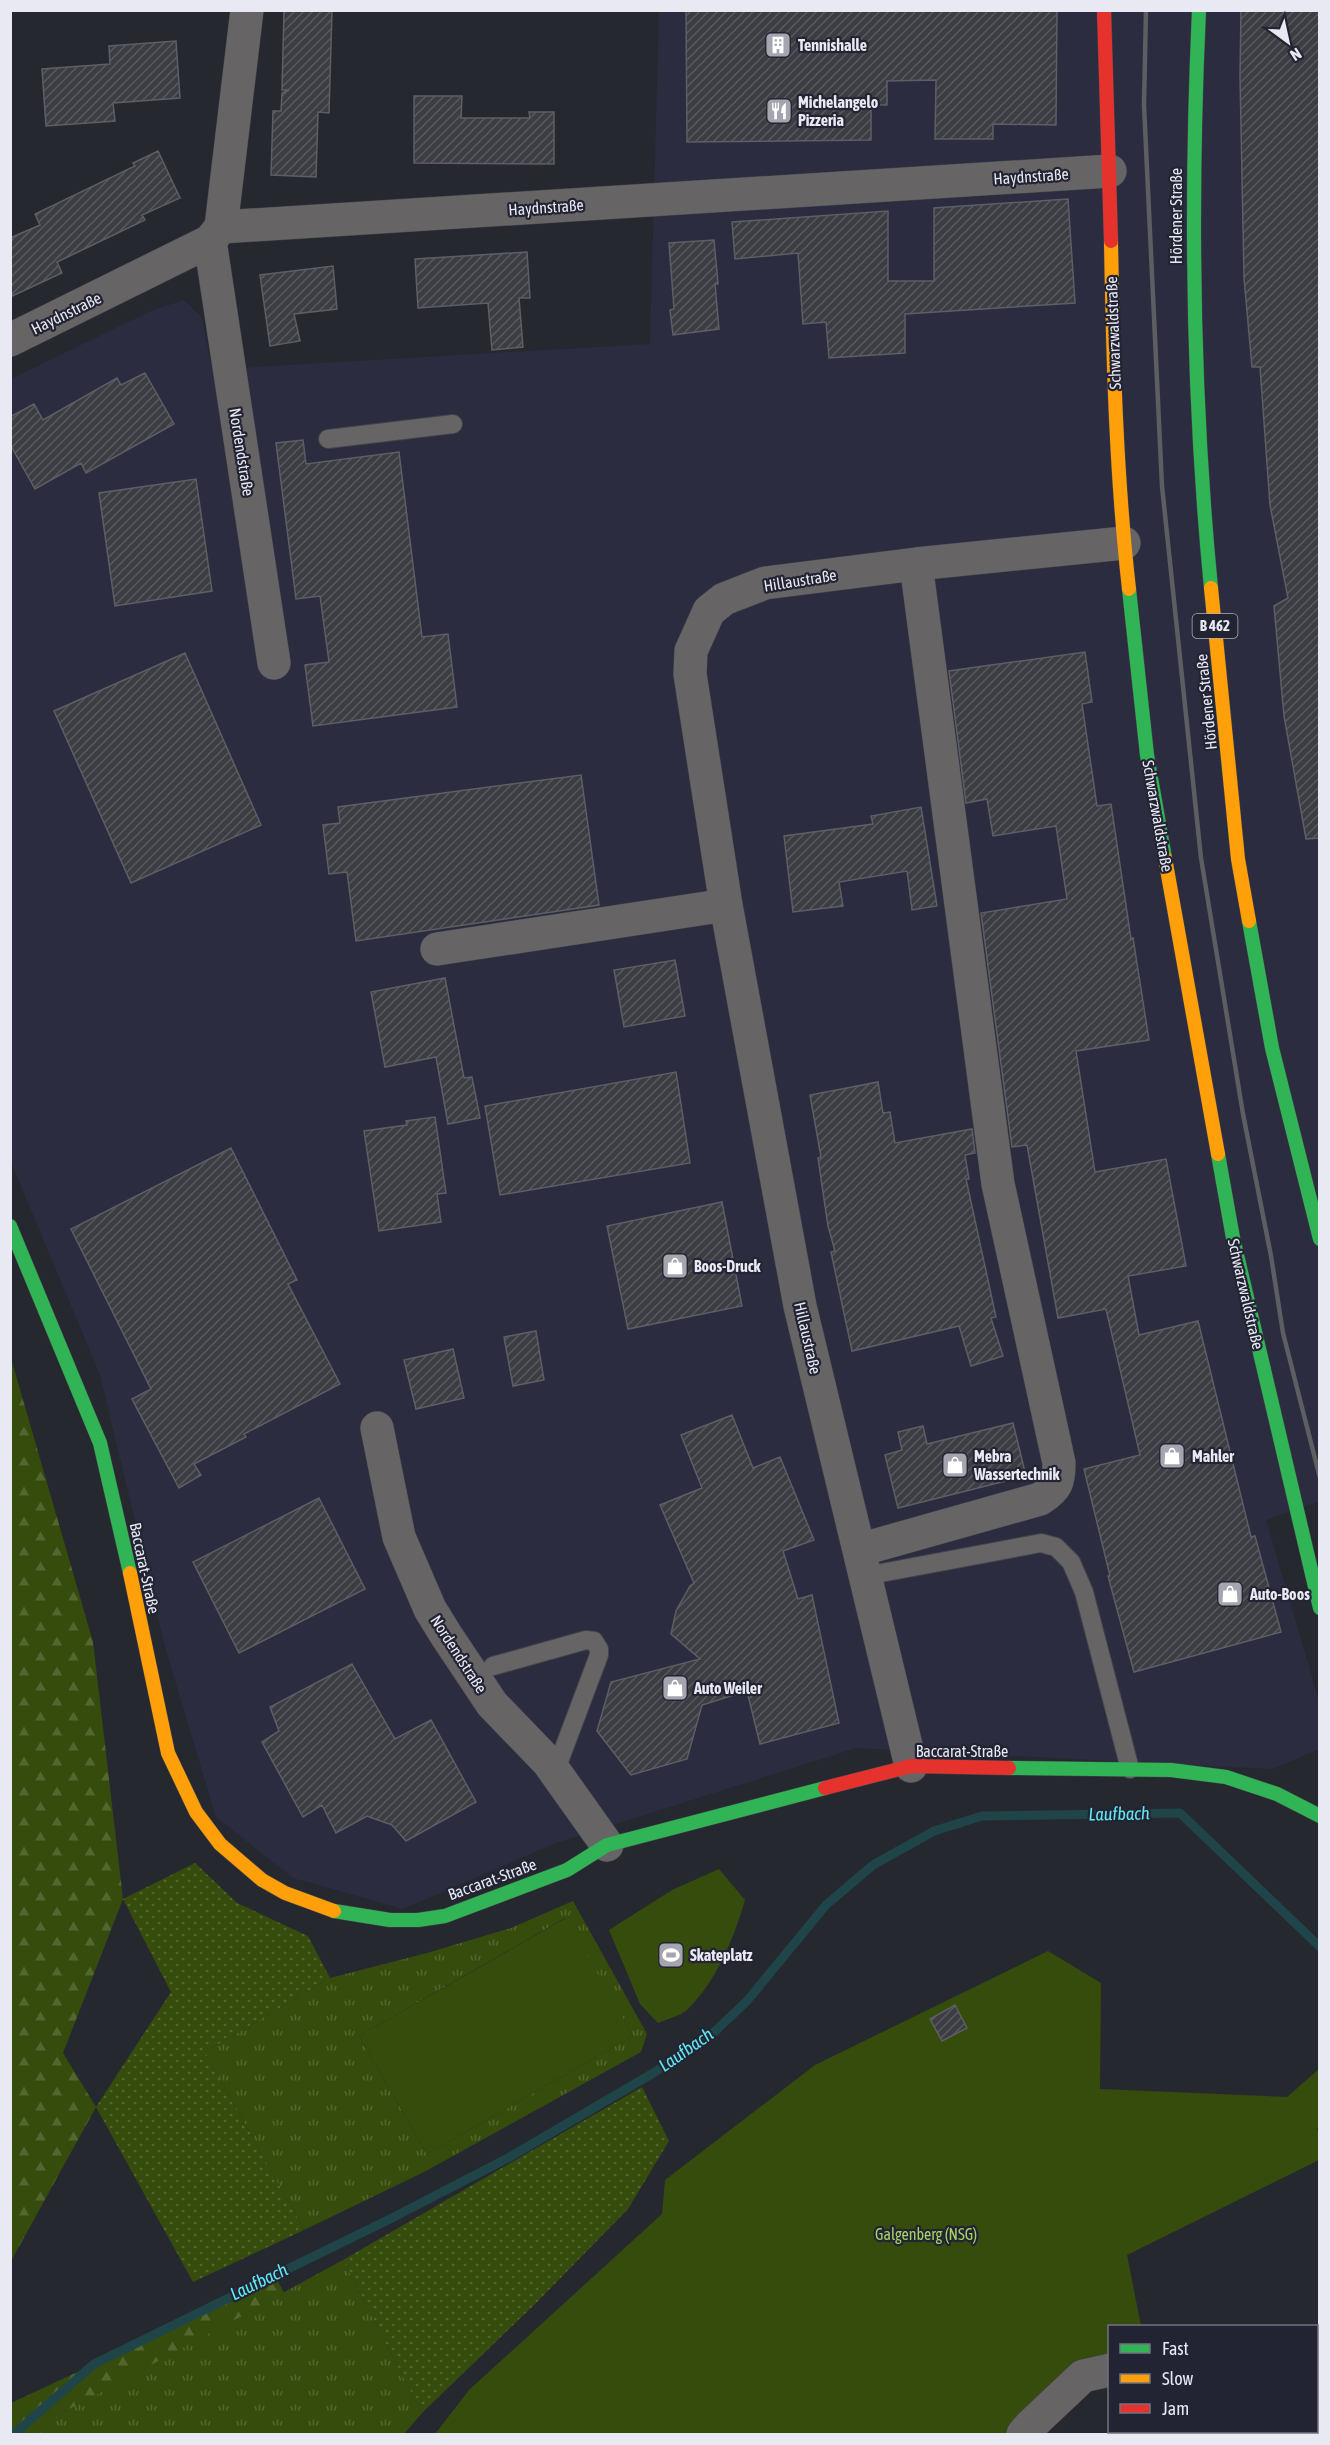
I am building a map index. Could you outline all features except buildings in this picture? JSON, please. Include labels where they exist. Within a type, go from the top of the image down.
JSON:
[{"type":"street","name":"Nordendstraße","points":[[247,10],[216,234],[274,663]]},
{"type":"street","name":"Schwarzwaldstraße","points":[[1104,10],[1113,353],[1124,543],[1147,755],[1233,1238],[1320,1608]]},
{"type":"street","name":"Hördener Straße","points":[[1198,10],[1193,134],[1193,318],[1202,495],[1238,859],[1272,1048],[1320,1239]]},
{"type":"street","name":"Haydnstraße","points":[[10,340],[216,234],[1110,171]]},
{"type":"street","name":"Hillaustraße","points":[[911,1766],[800,1306],[726,905],[690,674],[691,651],[709,611],[724,599],[765,583],[916,564],[1124,543]]},
{"type":"street","points":[[862,1563],[1040,1499],[1050,1492],[1059,1480],[1059,1463],[998,1184],[916,564]]},
{"type":"street","points":[[437,949],[726,905]]},
{"type":"street","name":"Baccarat-Straße","points":[[10,1226],[100,1443],[114,1497],[168,1753],[182,1786],[219,1842],[274,1889],[312,1906],[376,1919],[420,1920],[470,1908],[572,1867],[607,1845],[911,1766],[1171,1770],[1226,1777],[1277,1794],[1319,1814]]},
{"type":"street","name":"Nordendstraße","points":[[377,1428],[399,1537],[430,1609],[492,1704],[555,1772],[607,1845]]},
{"type":"street","points":[[1023,2434],[1083,2376],[1108,2370]]},
{"type":"lane","points":[[328,439],[453,424]]},
{"type":"lane","points":[[862,1563],[1041,1543],[1056,1547],[1071,1562],[1084,1592],[1130,1769]]},
{"type":"lane","points":[[493,1666],[586,1640],[594,1641],[599,1648],[599,1655],[555,1772]]},
{"type":"shaded area","points":[[659,11],[1319,11],[1320,1501],[1266,1520],[1319,1701],[1319,1749],[1272,1769],[856,1748],[553,1844],[403,1909],[293,1878],[216,1817],[166,1650],[100,1375],[11,1162],[11,379],[151,311],[184,300],[202,318],[213,375],[253,367],[650,344]]},
{"type":"green space","points":[[10,1355],[93,1642],[123,1899],[63,2053],[96,2107],[11,2261],[10,1983],[13,1981],[10,1979]]},
{"type":"green space","points":[[195,1863],[237,1903],[308,1936],[330,1978],[205,2052],[304,2230],[193,2282],[96,2107],[171,1992],[123,1899]]},
{"type":"green space","name":"Skateplatz","points":[[719,1869],[745,1900],[735,1929],[723,1959],[697,1999],[684,2012],[658,2023],[640,2004],[609,1930],[672,1890]]},
{"type":"green space","points":[[573,1901],[647,2034],[641,2052],[424,2172],[304,2230],[205,2052],[330,1978],[511,1928]],"holes":[[[565,1918],[633,2036],[427,2154],[359,2036]]]},
{"type":"green space","points":[[566,1918],[633,2036],[427,2154],[359,2036]]},
{"type":"green space","name":"Galgenberg (NSG)","points":[[1048,1951],[1101,1983],[1100,2089],[1287,2097],[1319,2069],[1320,2127],[1317,2128],[1319,2160],[1127,2255],[1141,2325],[1108,2325],[1108,2363],[1032,2434],[435,2434],[469,2390],[662,2214],[665,2180],[815,2065]]},
{"type":"green space","points":[[642,2087],[669,2141],[628,2209],[535,2304],[422,2413],[343,2260]]},
{"type":"green space","points":[[343,2260],[422,2413],[404,2434],[39,2434],[62,2413]]},
{"type":"green space","points":[[277,2279],[284,2293],[62,2413],[39,2434],[11,2434],[11,2403]]},
{"type":"waterway","name":"Laufbach","points":[[14,2434],[94,2364],[390,2219],[508,2158],[650,2075],[710,2036],[747,2001],[826,1905],[873,1865],[934,1831],[982,1816],[1180,1813],[1320,1947]]},
{"type":"railway","points":[[1146,10],[1144,105],[1162,486],[1201,858],[1243,1114],[1271,1256],[1283,1333],[1320,1478]]},
{"type":"traffic: fast","points":[[1199,10],[1194,155],[1194,299],[1200,443],[1211,588]]},
{"type":"traffic: fast","points":[[1129,589],[1147,755],[1165,858]]},
{"type":"traffic: fast","points":[[1249,921],[1272,1048],[1320,1239]]},
{"type":"traffic: fast","points":[[1218,1154],[1233,1238],[1320,1608]]},
{"type":"traffic: fast","points":[[10,1226],[100,1443],[130,1573]]},
{"type":"traffic: fast","points":[[1009,1768],[1171,1770],[1226,1777],[1277,1794],[1320,1816]]},
{"type":"traffic: fast","points":[[334,1911],[390,1920],[418,1920],[445,1916],[567,1870],[607,1845],[825,1788]]},
{"type":"traffic: slow","points":[[1111,241],[1118,459],[1129,589]]},
{"type":"traffic: slow","points":[[1211,588],[1238,859],[1249,921]]},
{"type":"traffic: slow","points":[[1165,858],[1218,1154]]},
{"type":"traffic: slow","points":[[130,1573],[168,1753],[196,1812],[220,1844],[262,1880],[285,1893],[334,1911]]},
{"type":"traffic: jam","points":[[1104,10],[1111,241]]},
{"type":"traffic: jam","points":[[825,1788],[911,1766],[1009,1768]]},
{"type":"place","name":"Tennishalle","points":[[778,45]]},
{"type":"place","name":"Michelangelo Pizzeria","points":[[779,111]]},
{"type":"place","name":"Boos-Druck","points":[[675,1266]]},
{"type":"place","name":"Mahler","points":[[1172,1456]]},
{"type":"place","name":"Mebra Wassertechnik","points":[[955,1465]]},
{"type":"place","name":"Auto-Boos","points":[[1230,1594]]},
{"type":"place","name":"Auto Weiler","points":[[675,1688]]},
{"type":"place","name":"Skateplatz","points":[[671,1955]]}]
